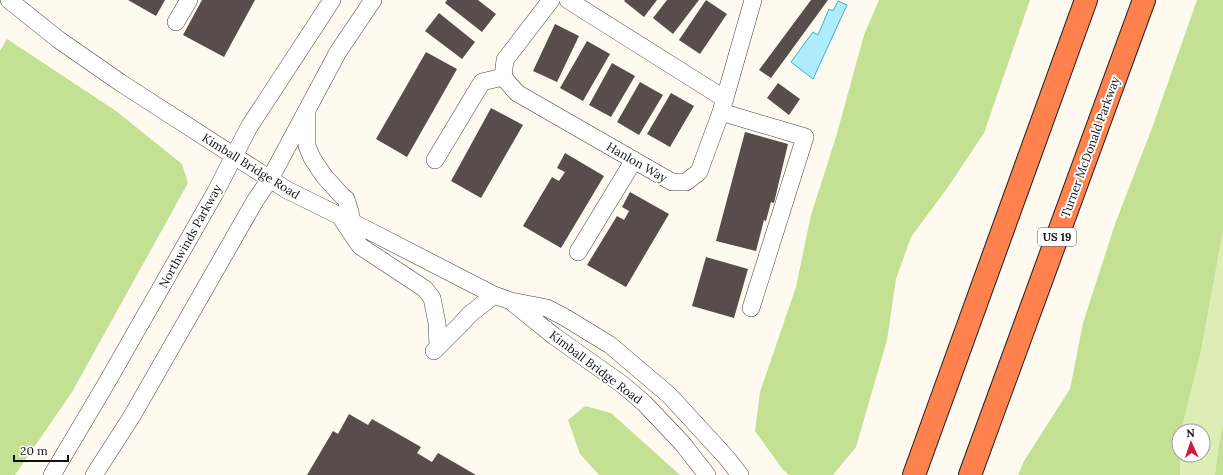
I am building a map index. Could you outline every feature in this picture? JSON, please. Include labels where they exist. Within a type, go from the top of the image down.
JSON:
[{"type":"highway","points":[[914,475],[1086,0]]},
{"type":"highway","name":"Turner McDonald Parkway","points":[[970,475],[1144,0]]},
{"type":"street","name":"Kimball Bridge Road","points":[[10,0],[59,40],[121,83],[287,190],[494,295],[511,301],[546,308],[566,318],[610,345],[670,395],[726,457],[740,475]]},
{"type":"street","points":[[176,22],[189,0]]},
{"type":"street","name":"Northwinds Parkway","points":[[52,475],[211,200],[249,127],[332,0]]},
{"type":"street","points":[[94,475],[132,416],[255,201],[270,179],[338,52],[373,0]]},
{"type":"street","points":[[435,160],[482,82],[504,77],[505,60],[551,0]]},
{"type":"street","points":[[568,0],[723,105],[804,137],[751,308]]},
{"type":"street","name":"Hanlon Way","points":[[504,77],[517,92],[672,182],[686,182],[699,172],[723,105],[753,0]]},
{"type":"street","points":[[307,110],[307,146],[312,158],[324,176],[346,199],[350,212],[346,219],[360,246],[425,289],[432,298],[437,323],[436,348],[469,315],[494,295]]},
{"type":"street","points":[[578,252],[634,160]]},
{"type":"street","name":"Kimball Bridge Road","points":[[511,301],[554,336],[623,385],[644,403],[682,443],[707,475]]},
{"type":"green space","points":[[879,0],[1030,0],[984,133],[948,187],[911,237],[896,279],[887,340],[856,447],[833,475],[789,475],[783,470],[755,431],[760,392],[796,287],[811,215],[836,137],[864,35]]},
{"type":"green space","points":[[1197,0],[1223,0],[1223,231],[1201,351],[1183,423],[1171,423],[1171,463],[1180,463],[1180,475],[1018,475],[1024,461],[1070,389],[1083,323],[1115,224],[1152,128]]},
{"type":"green space","points":[[7,39],[116,111],[182,164],[188,183],[72,392],[15,475],[0,475],[0,51]]},
{"type":"green space","points":[[1223,231],[1223,425],[1215,475],[1180,475],[1180,463],[1211,463],[1211,423],[1183,423],[1201,351]]},
{"type":"green space","points":[[585,406],[611,413],[680,475],[599,475],[580,454],[568,420]]},
{"type":"green space","points":[[1223,425],[1223,475],[1215,475],[1219,443]]},
{"type":"water","points":[[838,1],[847,5],[813,79],[791,62],[813,32],[818,35],[829,9],[833,11]]},
{"type":"building","points":[[128,0],[165,0],[156,16]]},
{"type":"building","points":[[202,0],[255,0],[224,57],[183,35]]},
{"type":"building","points":[[447,0],[478,0],[496,14],[482,32],[445,3]]},
{"type":"building","points":[[657,0],[644,17],[624,1]]},
{"type":"building","points":[[667,0],[699,0],[673,34],[653,18]]},
{"type":"building","points":[[706,0],[727,14],[700,54],[679,40]]},
{"type":"building","points":[[811,0],[828,0],[771,78],[759,70]]},
{"type":"building","points":[[439,13],[475,42],[462,59],[425,31]]},
{"type":"building","points":[[555,24],[579,36],[557,82],[533,71]]},
{"type":"building","points":[[587,41],[610,54],[583,101],[560,88]]},
{"type":"building","points":[[426,52],[457,69],[407,157],[376,139]]},
{"type":"building","points":[[612,63],[635,76],[611,117],[589,105]]},
{"type":"building","points":[[640,82],[663,95],[639,135],[617,122]]},
{"type":"building","points":[[778,83],[800,99],[789,115],[767,98]]},
{"type":"building","points":[[671,93],[694,106],[670,147],[647,134]]},
{"type":"building","points":[[491,108],[523,125],[481,198],[451,181]]},
{"type":"building","points":[[745,132],[788,144],[774,203],[771,202],[766,221],[764,220],[756,251],[716,241]]},
{"type":"building","points":[[565,153],[604,176],[561,248],[523,226],[552,177],[559,181],[565,172],[557,168]]},
{"type":"building","points":[[630,192],[669,214],[626,287],[587,265],[617,216],[624,220],[629,211],[622,207]]},
{"type":"building","points":[[706,257],[748,269],[734,318],[692,306]]},
{"type":"building","points":[[349,414],[368,425],[372,419],[421,447],[417,453],[432,462],[438,453],[476,475],[307,475],[333,431],[338,434]]}]
